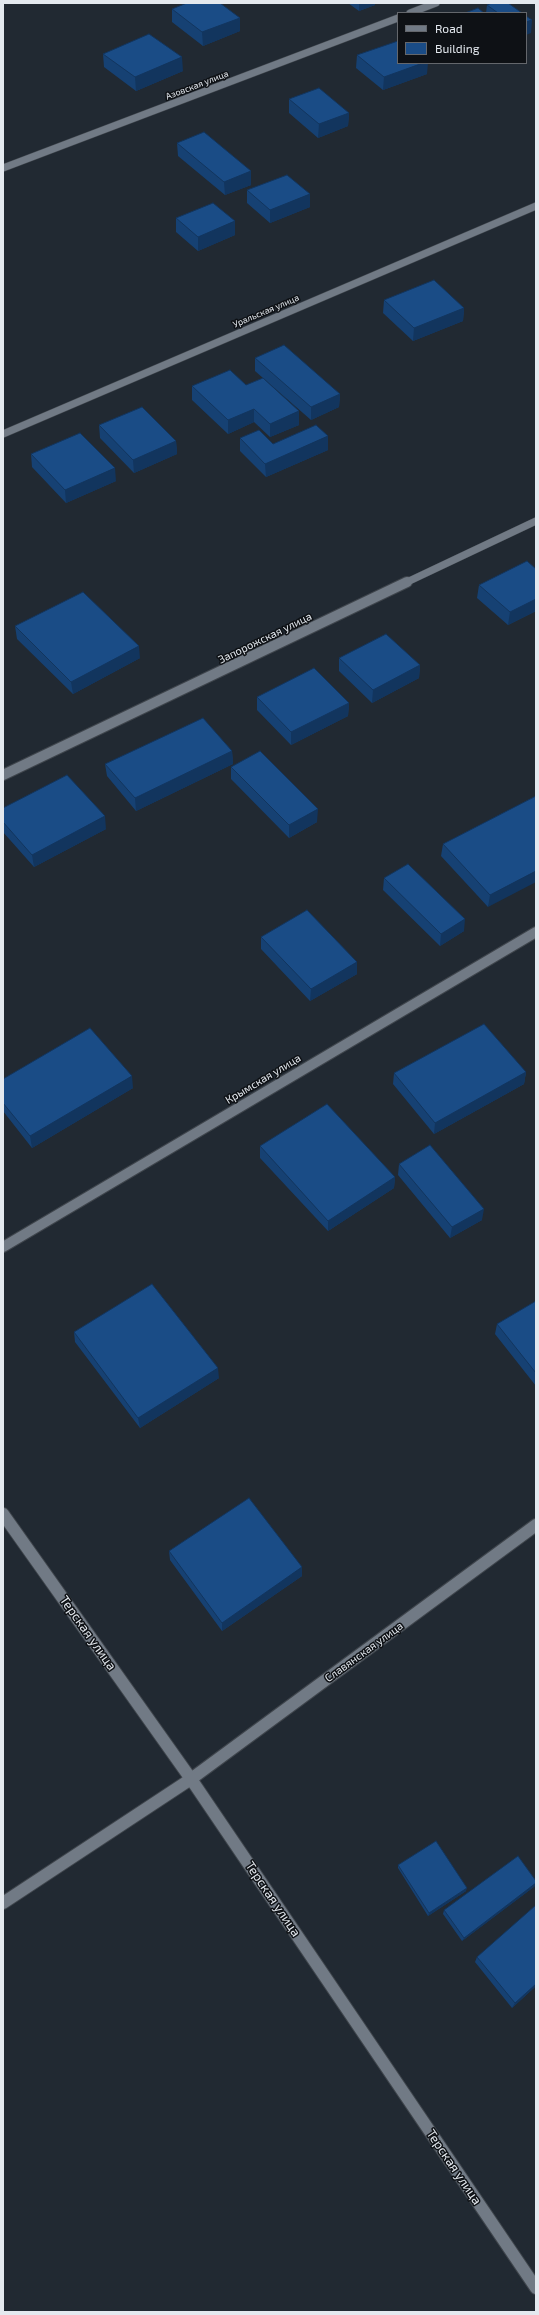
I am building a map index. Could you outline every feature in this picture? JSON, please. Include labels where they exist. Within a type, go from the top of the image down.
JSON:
[{"type":"street","points":[[413,12],[436,3]]},
{"type":"street","name":"Азовская улица","points":[[3,168],[397,18]]},
{"type":"street","name":"Уральская улица","points":[[3,434],[536,206]]},
{"type":"street","name":"Запорожская улица","points":[[3,775],[536,521]]},
{"type":"street","name":"Крымская улица","points":[[3,1247],[536,932]]},
{"type":"street","name":"Терская улица","points":[[3,1514],[192,1779],[536,2288]]},
{"type":"street","name":"Славянская улица","points":[[3,1902],[192,1779],[536,1525]]},
{"type":"building","points":[[187,3],[220,3],[240,18],[202,32],[172,9]]},
{"type":"building","points":[[492,3],[508,3],[521,12],[497,12],[487,5]]},
{"type":"building","points":[[478,8],[483,12],[468,12]]},
{"type":"building","points":[[527,17],[532,20],[527,22]]},
{"type":"building","points":[[149,34],[182,57],[135,77],[103,54]]},
{"type":"building","points":[[397,41],[397,64],[420,64],[384,77],[357,55]]},
{"type":"building","points":[[319,88],[349,113],[319,124],[289,99]]},
{"type":"building","points":[[204,132],[251,171],[224,182],[177,143]]},
{"type":"building","points":[[287,175],[310,194],[270,210],[247,190]]},
{"type":"building","points":[[213,203],[235,221],[198,237],[176,218]]},
{"type":"building","points":[[434,280],[464,308],[414,328],[384,300]]},
{"type":"building","points":[[284,345],[340,394],[311,407],[255,358]]},
{"type":"building","points":[[230,370],[246,385],[263,378],[299,411],[270,424],[254,409],[228,420],[192,386]]},
{"type":"building","points":[[142,407],[176,441],[133,460],[99,425]]},
{"type":"building","points":[[316,425],[328,436],[265,464],[240,438],[259,430],[273,444]]},
{"type":"building","points":[[80,433],[115,468],[65,490],[31,454]]},
{"type":"building","points":[[527,561],[536,569],[536,599],[510,612],[479,585]]},
{"type":"building","points":[[83,592],[139,646],[71,682],[15,626]]},
{"type":"building","points":[[386,634],[420,665],[373,690],[339,658]]},
{"type":"building","points":[[314,668],[349,703],[291,732],[257,697]]},
{"type":"building","points":[[203,718],[232,751],[135,798],[105,764]]},
{"type":"building","points":[[260,751],[318,809],[289,825],[231,767]]},
{"type":"building","points":[[67,775],[105,816],[32,855],[3,822],[3,808]]},
{"type":"building","points":[[536,796],[536,871],[490,895],[443,844]]},
{"type":"building","points":[[408,864],[465,919],[441,934],[384,878]]},
{"type":"building","points":[[307,910],[357,962],[311,989],[261,937]]},
{"type":"building","points":[[484,1024],[526,1072],[435,1123],[394,1073]]},
{"type":"building","points":[[90,1028],[132,1076],[30,1136],[3,1103],[3,1079]]},
{"type":"building","points":[[327,1104],[395,1177],[328,1221],[260,1146]]},
{"type":"building","points":[[430,1145],[484,1209],[452,1227],[399,1164]]},
{"type":"building","points":[[152,1284],[218,1368],[138,1418],[74,1332]]},
{"type":"building","points":[[536,1301],[536,1373],[497,1324]]},
{"type":"building","points":[[249,1498],[302,1567],[222,1623],[169,1551]]},
{"type":"building","points":[[436,1841],[467,1888],[429,1913],[398,1865]]},
{"type":"building","points":[[518,1856],[536,1883],[464,1938],[444,1910]]},
{"type":"building","points":[[536,1905],[536,1984],[515,2003],[477,1957]]}]
